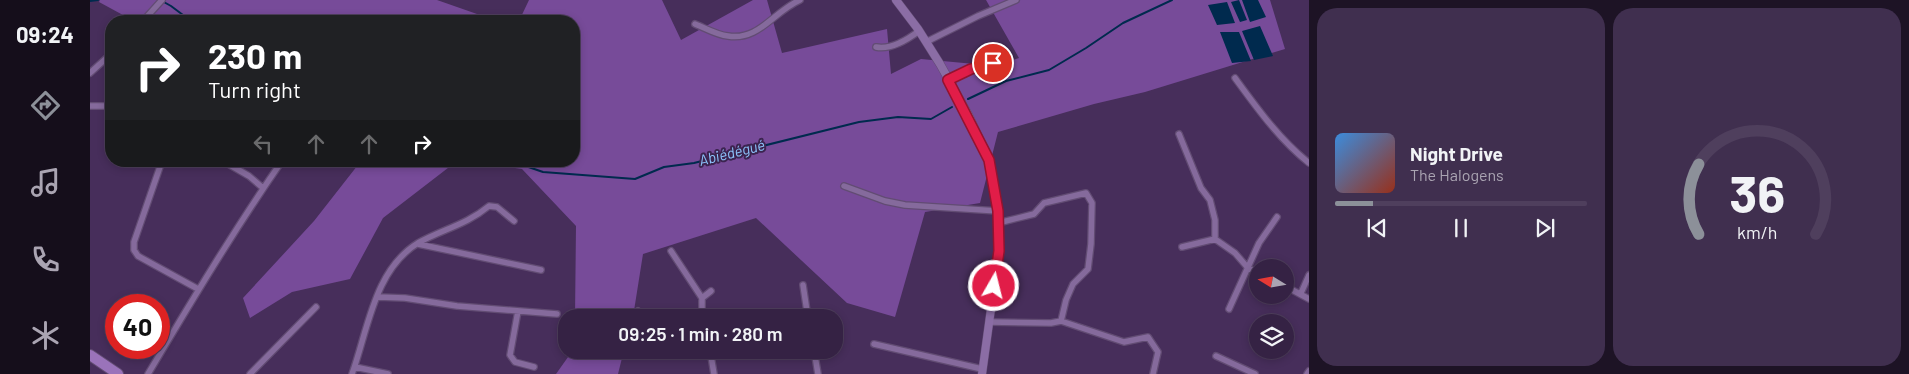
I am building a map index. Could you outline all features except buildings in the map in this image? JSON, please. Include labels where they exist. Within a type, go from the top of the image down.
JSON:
[{"type":"highway","points":[[90,355],[118,374]]},
{"type":"street","points":[[695,24],[726,36],[747,36],[755,33],[780,12],[800,0]]},
{"type":"street","points":[[874,344],[982,372],[999,251],[998,211],[989,160],[948,80],[926,42],[896,0]]},
{"type":"street","points":[[926,42],[978,16],[1016,0]]},
{"type":"street","points":[[148,15],[160,2]]},
{"type":"street","points":[[876,48],[884,49],[892,46],[919,31]]},
{"type":"street","points":[[90,73],[105,59]]},
{"type":"street","points":[[948,80],[971,69],[993,63]]},
{"type":"street","points":[[1234,78],[1271,126],[1296,153],[1309,163]]},
{"type":"street","points":[[90,106],[105,106]]},
{"type":"street","points":[[1179,134],[1202,188],[1210,200],[1215,220],[1215,239]]},
{"type":"street","points":[[160,167],[134,242],[134,250],[138,256],[198,289]]},
{"type":"street","points":[[233,167],[249,176],[263,188]]},
{"type":"street","points":[[148,374],[198,289],[278,167]]},
{"type":"street","points":[[844,186],[885,201],[905,205],[998,211]]},
{"type":"street","points":[[998,223],[1034,214],[1044,203],[1086,193],[1092,203],[1088,269],[1073,284],[1066,300],[1061,320]]},
{"type":"street","points":[[352,374],[378,296],[385,279],[396,262],[432,235],[466,222],[489,206],[497,207],[514,221]]},
{"type":"street","points":[[1229,310],[1260,243],[1276,217]]},
{"type":"street","points":[[1182,248],[1215,239]]},
{"type":"street","points":[[1215,239],[1235,253],[1248,268]]},
{"type":"street","points":[[418,244],[541,270]]},
{"type":"street","points":[[671,251],[702,298],[702,309]]},
{"type":"street","points":[[1301,293],[1309,275]]},
{"type":"street","points":[[803,285],[807,309]]},
{"type":"street","points":[[1294,290],[1309,299]]},
{"type":"street","points":[[702,298],[711,291]]},
{"type":"street","points":[[378,296],[558,314]]},
{"type":"street","points":[[250,374],[316,306]]},
{"type":"street","points":[[518,311],[510,355],[515,362],[534,367]]},
{"type":"street","points":[[989,322],[1051,322],[1061,320],[1124,342],[1148,337],[1158,352],[1153,374]]},
{"type":"street","points":[[1216,356],[1254,374]]},
{"type":"street","points":[[712,359],[714,374]]},
{"type":"street","points":[[816,359],[818,374]]},
{"type":"street","points":[[355,367],[388,374]]},
{"type":"shaded area","points":[[100,0],[437,0],[480,15],[123,15],[99,2]]},
{"type":"shaded area","points":[[529,0],[662,0],[681,40],[753,0],[767,0],[782,53],[887,29],[891,74],[921,59],[996,66],[1019,58],[986,0],[1270,0],[1285,49],[1145,92],[1094,104],[998,132],[980,203],[925,212],[895,317],[847,303],[756,218],[643,254],[634,309],[575,309],[576,226],[522,169],[507,167],[580,167],[580,15],[522,15]]},
{"type":"shaded area","points":[[356,167],[449,167],[383,218],[350,279],[292,292],[250,318],[243,298],[314,221]]},
{"type":"shaded area","points":[[567,359],[622,359],[618,374],[556,374]]},
{"type":"water","points":[[1239,0],[1247,20],[1240,22],[1231,2]]},
{"type":"water","points":[[1242,0],[1258,0],[1266,17],[1250,22]]},
{"type":"water","points":[[1227,2],[1235,23],[1217,25],[1208,5]]},
{"type":"water","points":[[1260,26],[1273,56],[1254,60],[1242,31]]},
{"type":"water","points":[[1220,32],[1239,32],[1251,61],[1232,63]]},
{"type":"waterway","name":"Abiédégué","points":[[90,1],[98,0]]},
{"type":"waterway","name":"Abiédégué","points":[[968,99],[1006,81],[1049,70],[1123,23],[1172,0]]},
{"type":"waterway","name":"Abiédégué","points":[[162,1],[183,15]]},
{"type":"waterway","name":"Abiédégué","points":[[528,167],[543,172],[635,179],[664,167],[694,163],[859,122],[898,117],[931,119],[952,107]]},
{"type":"route","points":[[993,63],[971,69],[948,80],[989,160],[998,211],[999,251],[994,286]]}]
